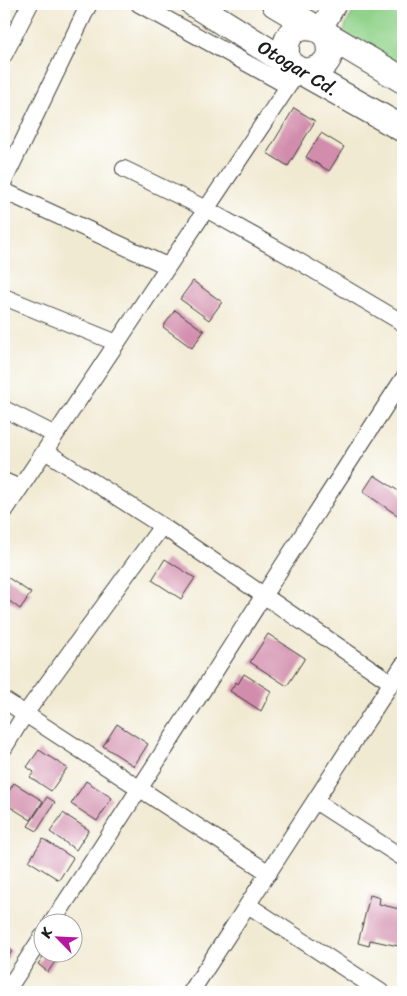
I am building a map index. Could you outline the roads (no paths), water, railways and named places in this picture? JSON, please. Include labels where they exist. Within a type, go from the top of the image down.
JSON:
[{"type":"main road","name":"Otogar Cd.","points":[[194,4],[294,73],[403,129]]},
{"type":"main road","points":[[275,4],[403,80]]},
{"type":"main road","points":[[307,26],[320,31],[330,50],[325,63],[313,71],[294,73],[285,53],[288,38],[292,32],[307,26]]},
{"type":"street","points":[[4,55],[30,4]]},
{"type":"street","points":[[4,181],[89,4]]},
{"type":"street","points":[[4,512],[206,209],[294,73],[139,4]]},
{"type":"street","points":[[320,31],[335,4]]},
{"type":"street","points":[[124,169],[206,209],[403,323]]},
{"type":"street","points":[[4,191],[168,266]]},
{"type":"street","points":[[4,298],[117,343]]},
{"type":"street","points":[[59,914],[141,789],[403,379]]},
{"type":"street","points":[[4,409],[55,435]]},
{"type":"street","points":[[45,451],[264,594],[399,675],[191,992]]},
{"type":"street","points":[[4,481],[20,488]]},
{"type":"street","points":[[4,748],[25,714],[162,526]]},
{"type":"street","points":[[4,700],[269,873]]},
{"type":"street","points":[[315,801],[403,858]]},
{"type":"street","points":[[248,905],[381,992]]},
{"type":"street","points":[[6,992],[32,952]]}]
